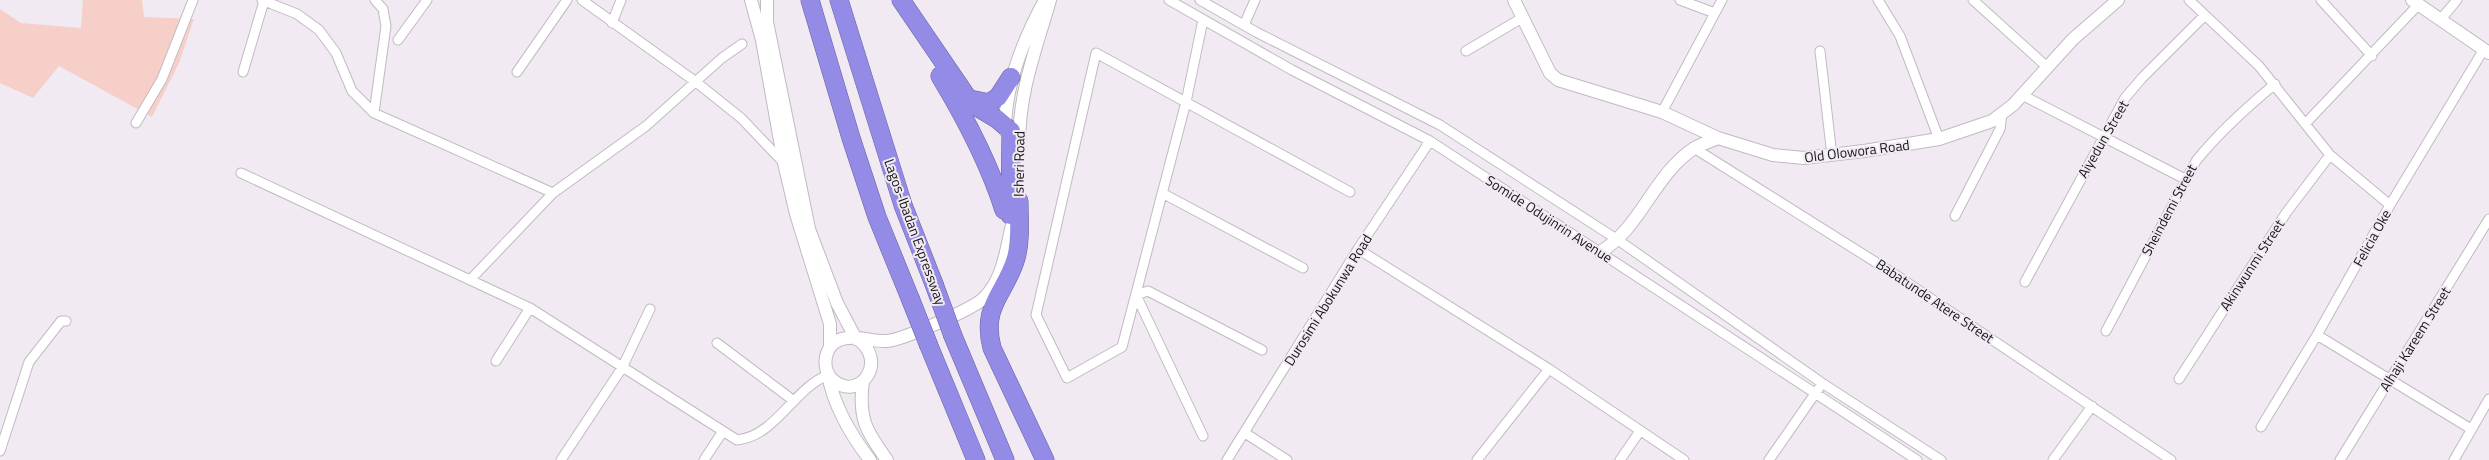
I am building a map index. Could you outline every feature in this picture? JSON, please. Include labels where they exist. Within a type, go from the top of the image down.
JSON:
[{"type":"highway","name":"Lagos-Ibadan Expressway","points":[[840,0],[903,205],[953,336],[1005,460]]},
{"type":"highway","points":[[850,0],[848,17],[854,48]]},
{"type":"highway","points":[[888,0],[916,37],[960,109],[995,182],[1004,210]]},
{"type":"highway","points":[[901,0],[972,104],[1005,125],[1011,131],[1009,231]]},
{"type":"highway","name":"Lagos-Ibadan Expressway","points":[[808,4],[874,209],[928,346],[976,460]]},
{"type":"highway","points":[[968,98],[989,103],[998,96],[1011,77]]},
{"type":"highway","points":[[1019,201],[1016,257],[990,313],[988,332],[992,348],[1045,460]]},
{"type":"main road","points":[[751,0],[762,40],[784,163],[796,214],[830,324],[830,347],[824,360],[830,390],[843,421],[865,458]]},
{"type":"main road","points":[[768,0],[767,22],[809,230],[837,303],[857,340],[869,351],[872,365]]},
{"type":"main road","name":"Isheri Road","points":[[963,313],[993,277],[1003,240],[1005,125],[1011,77],[1035,18],[1045,0]]},
{"type":"main road","name":"Isheri Road","points":[[830,347],[837,341],[846,338],[888,341],[963,313],[983,300],[995,284],[1004,263],[1009,231],[1019,201],[1019,121],[1026,75],[1050,0]]},
{"type":"main road","name":"Old Olowora Road","points":[[1514,0],[1550,73],[1558,80],[1662,112],[1718,138],[1790,158],[1832,156],[1939,139],[1966,131],[2002,114],[2022,95],[2046,66],[2111,2]]},
{"type":"main road","points":[[2415,2],[2487,51]]},
{"type":"main road","points":[[1600,252],[1618,240],[1663,179],[1694,148],[1718,138]]},
{"type":"main road","points":[[887,460],[871,438],[862,421],[860,402],[863,381],[888,341]]},
{"type":"main road","points":[[828,374],[834,382],[844,386],[854,386],[863,381]]},
{"type":"street","points":[[136,123],[162,79],[193,0]]},
{"type":"street","points":[[244,72],[263,0],[297,14],[319,30],[336,53],[352,91],[374,114],[553,193]]},
{"type":"street","points":[[374,114],[386,26],[384,9],[375,0]]},
{"type":"street","points":[[398,40],[427,0]]},
{"type":"street","points":[[517,72],[567,0]]},
{"type":"street","points":[[582,0],[696,82],[754,130],[784,163]]},
{"type":"street","points":[[612,23],[620,0]]},
{"type":"street","name":"Somide Odujinrin Avenue","points":[[1169,0],[1292,70],[1430,141],[1817,393],[1916,460]]},
{"type":"street","points":[[1200,0],[1244,25],[1440,125],[1618,240],[1822,383],[1941,460]]},
{"type":"street","points":[[1244,25],[1255,0]]},
{"type":"street","points":[[1680,0],[1715,13]]},
{"type":"street","points":[[1662,112],[1722,0]]},
{"type":"street","points":[[1878,0],[1900,36],[1939,139]]},
{"type":"street","points":[[1972,0],[2046,66]]},
{"type":"street","points":[[2189,0],[2240,47],[2275,84],[2330,155],[2390,205]]},
{"type":"street","points":[[2321,0],[2372,56]]},
{"type":"street","points":[[2441,19],[2457,0]]},
{"type":"street","points":[[2305,124],[2372,56],[2415,2]]},
{"type":"street","name":"Aiyedun Street","points":[[2025,282],[2125,98],[2142,78],[2206,15]]},
{"type":"street","points":[[1466,51],[1522,18]]},
{"type":"street","points":[[1203,20],[1186,102],[1122,347],[1067,378],[1036,315],[1096,53],[1186,102],[1350,192]]},
{"type":"street","points":[[471,279],[553,193],[646,126],[722,58],[742,44]]},
{"type":"street","name":"Felicia Oke","points":[[2261,427],[2317,335],[2390,205],[2487,51]]},
{"type":"street","points":[[1820,52],[1832,156]]},
{"type":"street","name":"Sheindemi Street","points":[[2106,331],[2185,179],[2210,144],[2275,84]]},
{"type":"street","points":[[2022,95],[2102,138],[2185,179]]},
{"type":"street","points":[[1399,124],[1407,108]]},
{"type":"street","points":[[1955,216],[2000,129],[2002,114]]},
{"type":"street","name":"Durosimi Abokunwa Road","points":[[1227,460],[1358,249],[1430,141]]},
{"type":"street","name":"Babatunde Atere Street","points":[[1694,148],[1896,274],[2171,460]]},
{"type":"street","name":"Akinwunmi Street","points":[[2179,379],[2286,213],[2330,155]]},
{"type":"street","points":[[241,173],[530,308],[737,440],[746,439],[760,432],[815,380],[828,374]]},
{"type":"street","points":[[1162,193],[1303,268]]},
{"type":"street","name":"Alhaji Kareem Street","points":[[2340,460],[2489,219]]},
{"type":"street","points":[[1358,249],[1550,370],[1684,460]]},
{"type":"street","points":[[1136,295],[1148,291],[1262,350]]},
{"type":"street","points":[[1136,295],[1203,436]]},
{"type":"street","points":[[496,361],[530,308]]},
{"type":"street","points":[[561,460],[622,368],[650,309]]},
{"type":"street","points":[[0,451],[29,362],[61,321],[66,321]]},
{"type":"street","points":[[2317,335],[2471,430]]},
{"type":"street","points":[[717,343],[794,401]]},
{"type":"street","points":[[1477,460],[1550,370]]},
{"type":"street","points":[[1770,460],[1822,383]]},
{"type":"street","points":[[2454,460],[2489,399]]},
{"type":"street","points":[[2053,460],[2092,406]]},
{"type":"street","points":[[1620,460],[1640,430]]},
{"type":"street","points":[[704,460],[723,431]]},
{"type":"street","points":[[1245,433],[1287,460]]},
{"type":"shaded area","points":[[83,0],[142,0],[144,17],[194,19],[179,63],[152,117],[59,66],[33,98],[0,83],[0,9],[21,23],[81,28]]}]
